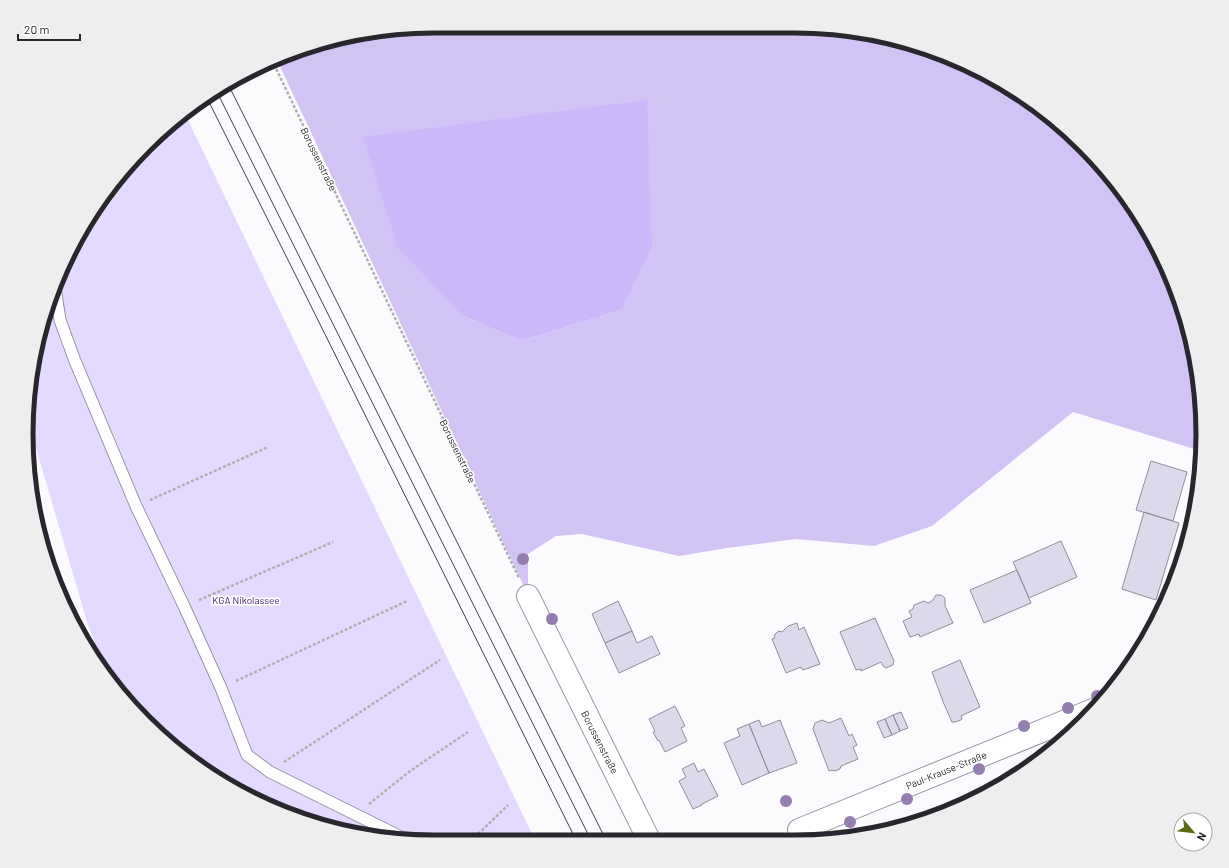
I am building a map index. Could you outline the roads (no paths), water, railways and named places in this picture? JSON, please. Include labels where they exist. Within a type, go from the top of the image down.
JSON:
[{"type":"street","name":"Borussenstraße","points":[[528,596],[647,835]]},
{"type":"street","name":"Paul-Krause-Straße","points":[[799,830],[1082,714]]},
{"type":"lane","points":[[57,298],[60,320],[70,347],[136,506],[221,688],[247,755],[270,772],[392,833]]},
{"type":"tram line","points":[[230,89],[604,835]]},
{"type":"tram line","points":[[219,96],[588,835]]},
{"type":"tram line","points":[[209,102],[574,835]]},
{"type":"park label","name":"KGA Nikolassee","points":[[246,600]]}]
